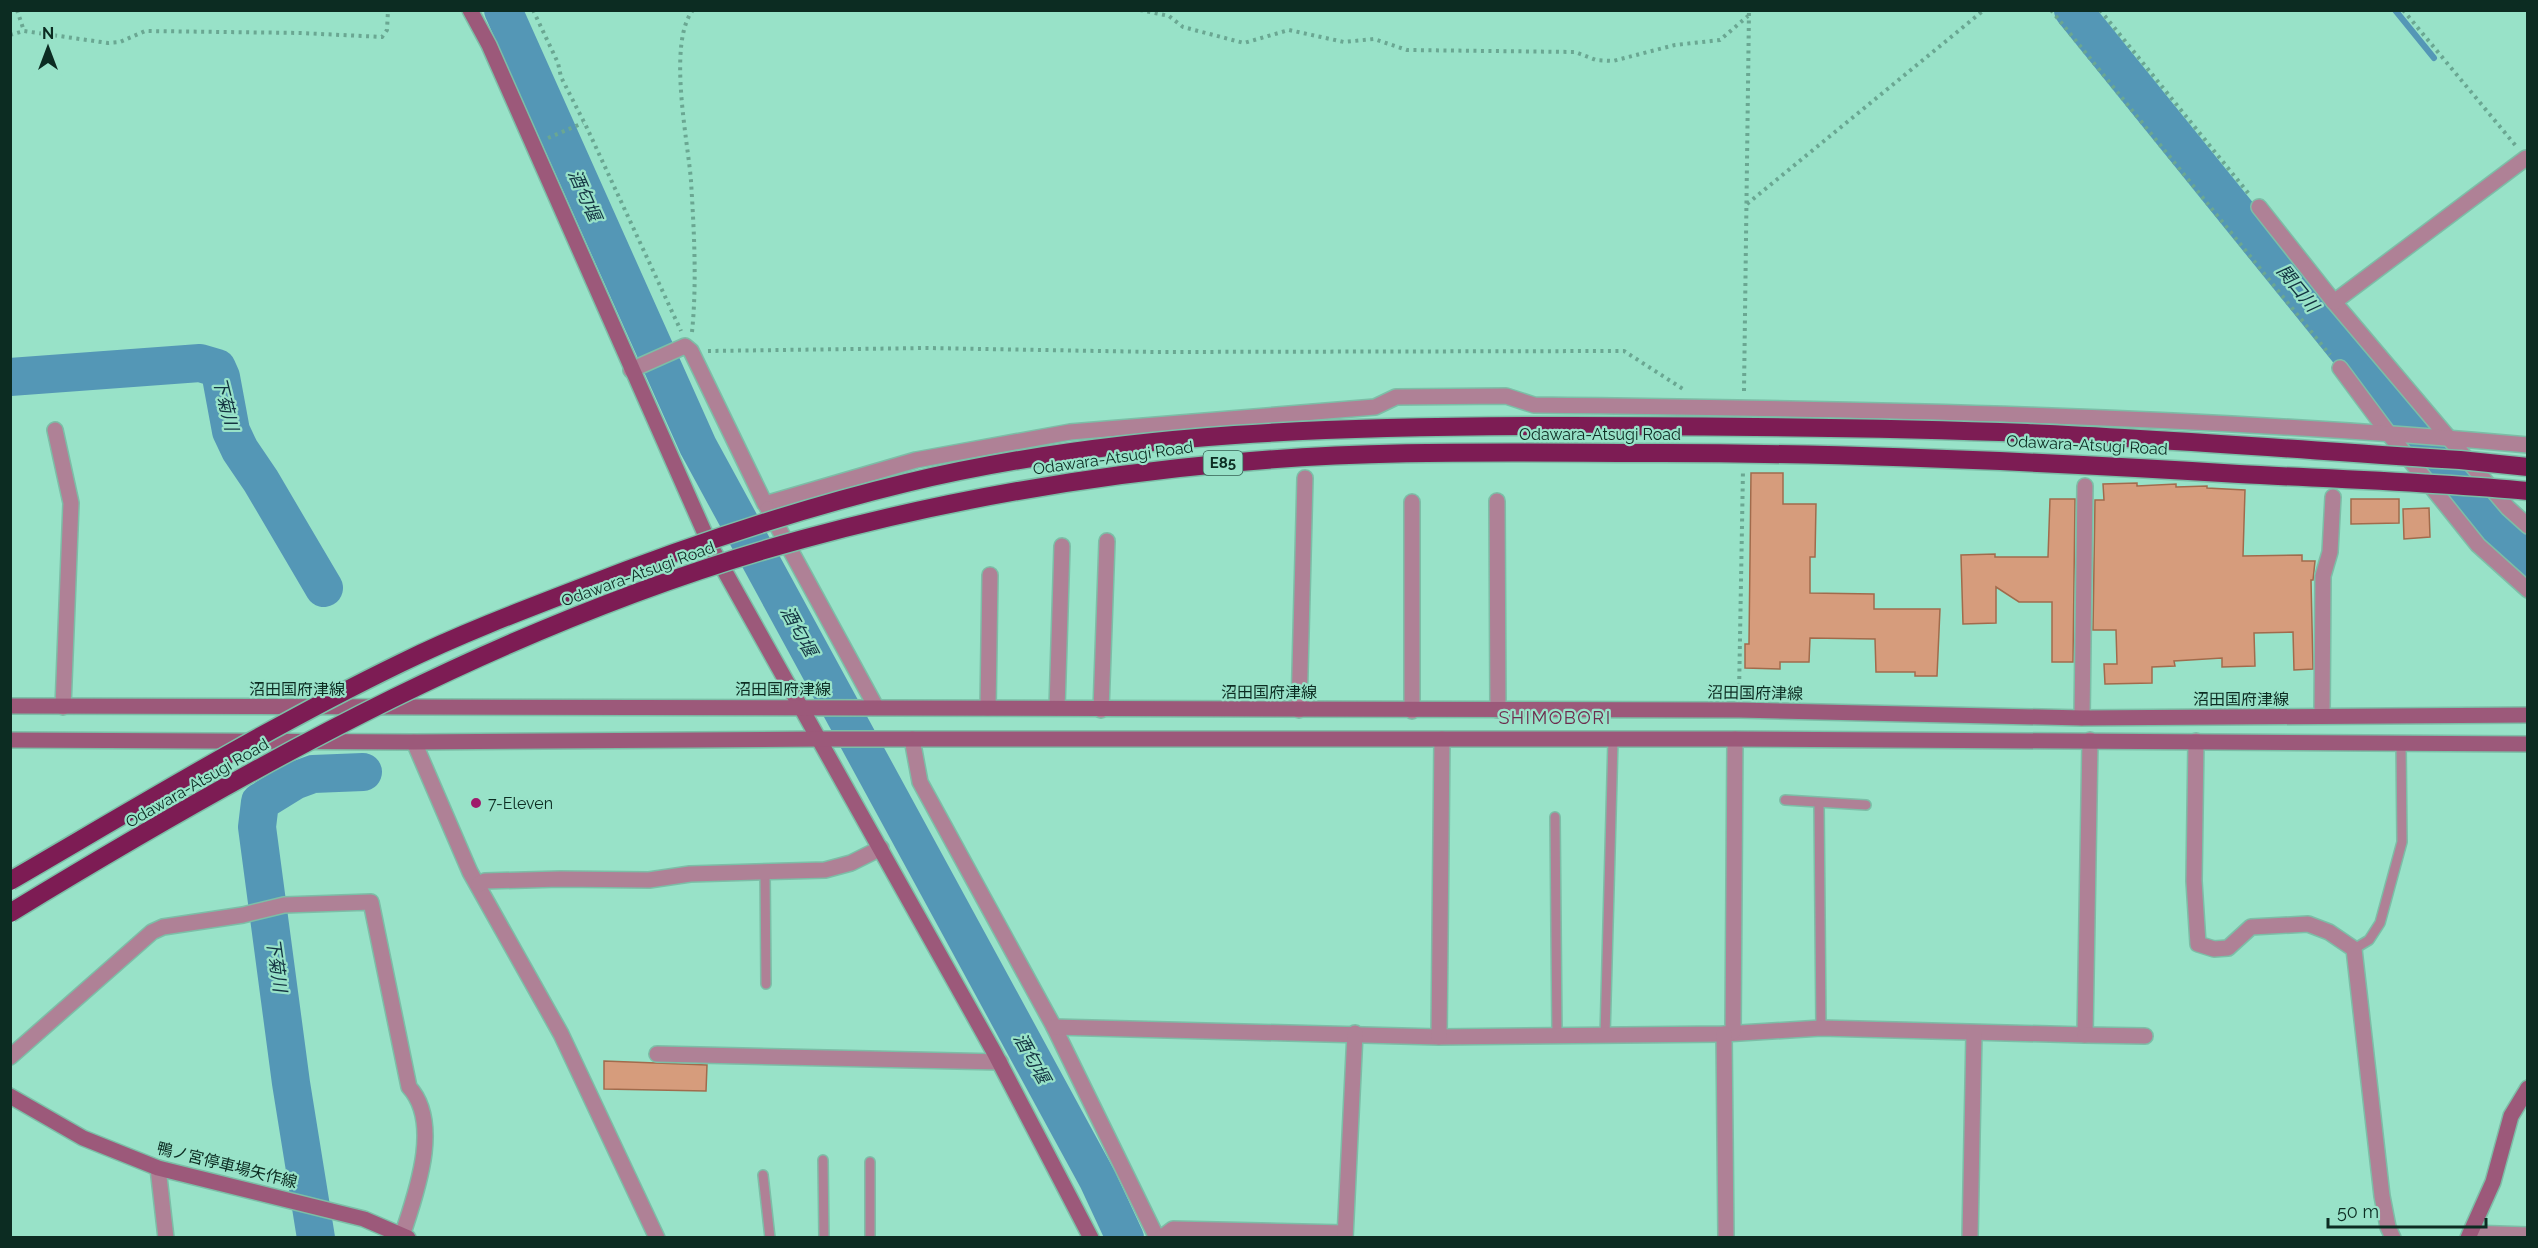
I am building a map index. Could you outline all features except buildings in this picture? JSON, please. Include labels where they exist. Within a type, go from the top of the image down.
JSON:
[{"type":"highway","name":"Odawara-Atsugi Road","points":[[10,881],[246,744],[402,662],[524,609],[641,564],[786,516],[908,482],[1056,454],[1232,435],[1404,426],[1767,426],[2029,433],[2460,460],[2528,467]]},
{"type":"highway","name":"Odawara-Atsugi Road","points":[[10,913],[238,780],[421,684],[532,634],[642,590],[797,540],[915,510],[1061,483],[1231,462],[1404,453],[1768,453],[2025,461],[2528,491]]},
{"type":"main road","points":[[470,10],[489,45],[710,545],[825,739],[881,848],[1000,1062],[1090,1238]]},
{"type":"main road","name":"沼田国府津線","points":[[10,706],[1739,710],[2082,718],[2528,715]]},
{"type":"main road","points":[[10,740],[414,742],[825,739],[1735,739],[2528,744]]},
{"type":"main road","points":[[2469,1235],[2493,1182],[2511,1116],[2528,1088]]},
{"type":"main road","name":"鴨ノ宮停車場矢作線","points":[[10,1096],[83,1138],[158,1168],[317,1206],[364,1219],[406,1235]]},
{"type":"street","points":[[2334,302],[2526,158]]},
{"type":"street","points":[[2259,207],[2334,302],[2508,508],[2528,526]]},
{"type":"street","points":[[631,370],[688,349],[765,504],[876,707]]},
{"type":"street","points":[[2340,368],[2478,544],[2528,590]]},
{"type":"street","points":[[765,504],[916,460],[1070,432],[1375,406],[1396,398],[1506,396],[1534,405],[2095,417],[2392,434],[2528,445]]},
{"type":"street","points":[[55,430],[71,503],[63,707]]},
{"type":"street","points":[[1299,710],[1305,478]]},
{"type":"street","points":[[2082,718],[2085,486]]},
{"type":"street","points":[[2322,717],[2322,576],[2330,552],[2333,497]]},
{"type":"street","points":[[1497,501],[1498,710]]},
{"type":"street","points":[[1412,502],[1412,711]]},
{"type":"street","points":[[1101,710],[1107,541]]},
{"type":"street","points":[[1057,708],[1062,546]]},
{"type":"street","points":[[988,708],[990,575]]},
{"type":"street","points":[[912,739],[920,783],[1054,1027],[1159,1238],[1173,1229],[1345,1235],[1355,1033]]},
{"type":"street","points":[[1439,1037],[1442,739]]},
{"type":"street","points":[[1726,1238],[1735,739]]},
{"type":"street","points":[[2085,1035],[2090,740]]},
{"type":"street","points":[[2196,741],[2194,881],[2198,944],[2214,949],[2228,948],[2251,927],[2308,924],[2329,932],[2354,949],[2382,1196],[2388,1227],[2393,1238]]},
{"type":"street","points":[[414,742],[470,872],[479,884],[561,1034],[657,1238]]},
{"type":"street","points":[[479,884],[485,881],[560,879],[649,880],[690,874],[825,870],[851,863],[881,848]]},
{"type":"street","points":[[10,1057],[152,932],[163,927],[243,915],[284,905],[371,902],[409,1088],[418,1097],[423,1115],[425,1160],[406,1235]]},
{"type":"street","points":[[1054,1027],[1355,1033],[1439,1037],[1605,1036],[1821,1028],[2145,1036]]},
{"type":"street","points":[[1970,1238],[1974,1033]]},
{"type":"street","points":[[657,1054],[1000,1062]]},
{"type":"street","points":[[158,1168],[166,1238]]},
{"type":"street","points":[[2469,1235],[2528,1235]]},
{"type":"lane","points":[[1605,1036],[1612,740]]},
{"type":"lane","points":[[2354,949],[2368,940],[2380,923],[2402,842],[2401,743]]},
{"type":"lane","points":[[1785,800],[1866,805]]},
{"type":"lane","points":[[1820,803],[1821,1028]]},
{"type":"lane","points":[[1555,816],[1557,1037]]},
{"type":"lane","points":[[765,872],[766,984]]},
{"type":"lane","points":[[823,1161],[824,1238]]},
{"type":"lane","points":[[870,1162],[870,1238]]},
{"type":"lane","points":[[763,1174],[770,1238]]},
{"type":"path","points":[[17,10],[24,31]]},
{"type":"path","points":[[10,35],[24,31],[108,43],[120,42],[145,31],[301,33],[372,38],[382,37],[387,30],[388,10]]},
{"type":"path","points":[[533,10],[583,123],[673,310],[688,349]]},
{"type":"path","points":[[688,349],[694,314],[691,182],[683,122],[681,54],[684,32],[693,10]]},
{"type":"path","points":[[702,10],[1074,10]]},
{"type":"path","points":[[1140,10],[1169,16],[1183,27],[1244,43],[1289,30],[1344,42],[1374,39],[1407,50],[1575,52],[1596,60],[1612,61],[1675,45],[1720,40],[1749,13]]},
{"type":"path","points":[[1169,10],[1169,16]]},
{"type":"path","points":[[1746,204],[1984,10]]},
{"type":"path","points":[[2051,10],[2340,368]]},
{"type":"path","points":[[2100,10],[2259,207]]},
{"type":"path","points":[[2403,10],[2526,158]]},
{"type":"path","points":[[1743,408],[1749,13]]},
{"type":"path","points":[[532,145],[583,123]]},
{"type":"path","points":[[688,349],[927,348],[1157,352],[1624,351],[1711,407]]},
{"type":"path","points":[[1739,710],[1743,466]]},
{"type":"waterway","name":"酒匂堰","points":[[503,10],[698,446],[1098,1180],[1125,1238]]},
{"type":"waterway","name":"関口川","points":[[2073,10],[2492,529],[2528,561]]},
{"type":"waterway","points":[[2395,10],[2434,58]]},
{"type":"waterway","name":"下菊川","points":[[10,377],[200,363],[217,368],[221,377],[231,431],[240,450],[261,481],[324,588]]},
{"type":"waterway","name":"下菊川","points":[[316,1238],[291,1083],[257,827],[260,802],[294,781],[313,774],[363,772]]},
{"type":"place","name":"7-Eleven","points":[[476,803]]},
{"type":"district","name":"SHIMOBORI","points":[[1555,717]]}]
